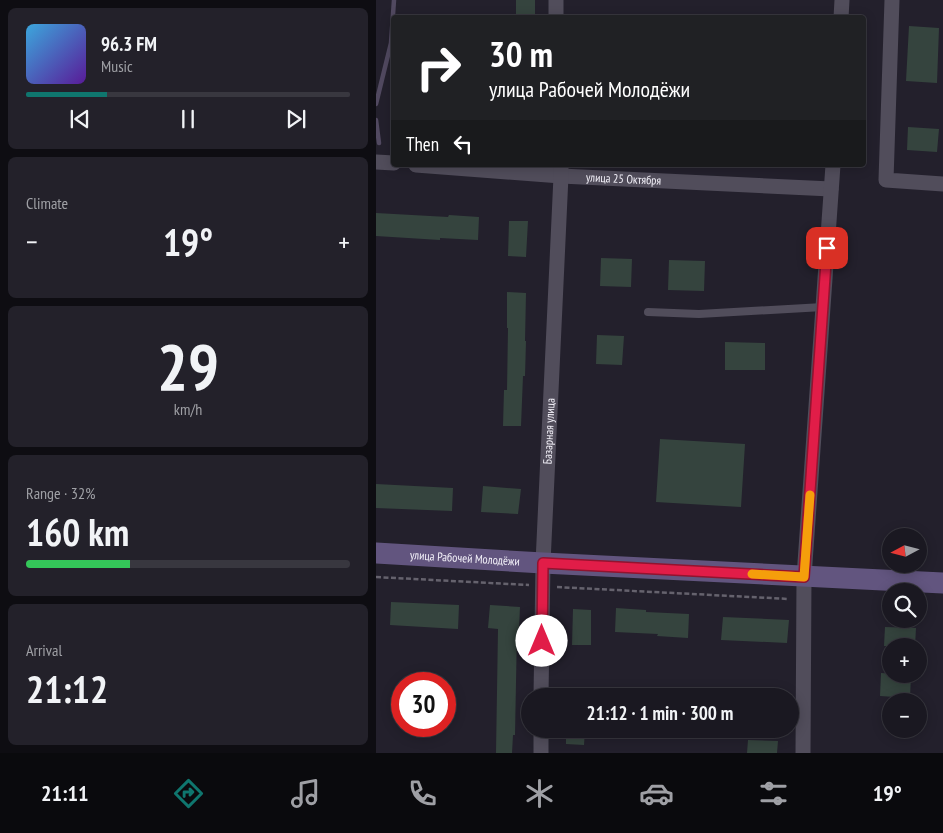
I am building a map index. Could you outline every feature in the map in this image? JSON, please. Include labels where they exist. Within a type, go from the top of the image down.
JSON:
[{"type":"main road","name":"улица Рабочей Молодёжи","points":[[376,553],[943,583]]},
{"type":"street","points":[[556,0],[556,15]]},
{"type":"street","points":[[841,15],[842,0]]},
{"type":"street","points":[[892,0],[886,180],[943,184]]},
{"type":"street","points":[[376,162],[391,163]]},
{"type":"street","name":"улица 25 Октября","points":[[474,167],[561,170],[831,189]]},
{"type":"street","points":[[803,753],[804,577],[833,167]]},
{"type":"street","name":"Базарная улица","points":[[541,688],[542,586],[561,170]]},
{"type":"street","points":[[541,738],[541,753]]},
{"type":"lane","points":[[648,312],[699,314],[823,308]]},
{"type":"path","points":[[376,577],[804,600]]},
{"type":"building","points":[[516,0],[535,0],[535,15],[516,15]]},
{"type":"building","points":[[909,26],[939,28],[937,83],[906,81]]},
{"type":"building","points":[[908,127],[939,129],[937,152],[907,150]]},
{"type":"building","points":[[376,213],[479,217],[478,240],[376,236]]},
{"type":"building","points":[[509,221],[528,221],[526,257],[508,256]]},
{"type":"building","points":[[601,258],[632,259],[631,287],[600,286]]},
{"type":"building","points":[[669,260],[705,261],[704,291],[668,290]]},
{"type":"building","points":[[507,292],[526,293],[525,376],[523,376],[521,426],[503,426],[504,390],[507,390]]},
{"type":"building","points":[[597,335],[624,336],[622,365],[596,364]]},
{"type":"building","points":[[725,342],[765,343],[765,370],[725,370]]},
{"type":"building","points":[[660,439],[745,444],[741,507],[656,502]]},
{"type":"building","points":[[376,484],[453,488],[452,511],[376,508]]},
{"type":"building","points":[[483,486],[521,489],[518,514],[481,512]]},
{"type":"building","points":[[391,602],[459,605],[458,629],[390,625]]},
{"type":"building","points":[[490,605],[520,607],[519,630],[517,630],[515,735],[513,735],[512,753],[496,753],[498,629],[488,628]]},
{"type":"building","points":[[616,608],[646,610],[646,612],[689,614],[688,638],[657,636],[658,634],[615,632]]},
{"type":"building","points":[[573,609],[591,610],[591,645],[572,645]]},
{"type":"building","points":[[723,617],[789,620],[787,643],[721,640]]},
{"type":"building","points":[[885,628],[916,628],[915,638],[884,638]]},
{"type":"building","points":[[881,673],[882,683],[911,683],[910,693],[882,693],[882,696],[880,696]]},
{"type":"building","points":[[566,738],[584,738],[584,745],[566,744]]},
{"type":"building","points":[[748,740],[778,741],[777,753],[747,753]]},
{"type":"waterway","points":[[393,15],[394,0]]},
{"type":"waterway","points":[[376,104],[391,43]]},
{"type":"waterway","points":[[376,120],[379,143]]},
{"type":"slow traffic","points":[[752,574],[804,577],[810,495]]},
{"type":"route","points":[[542,641],[543,563],[804,577],[827,248]]}]
